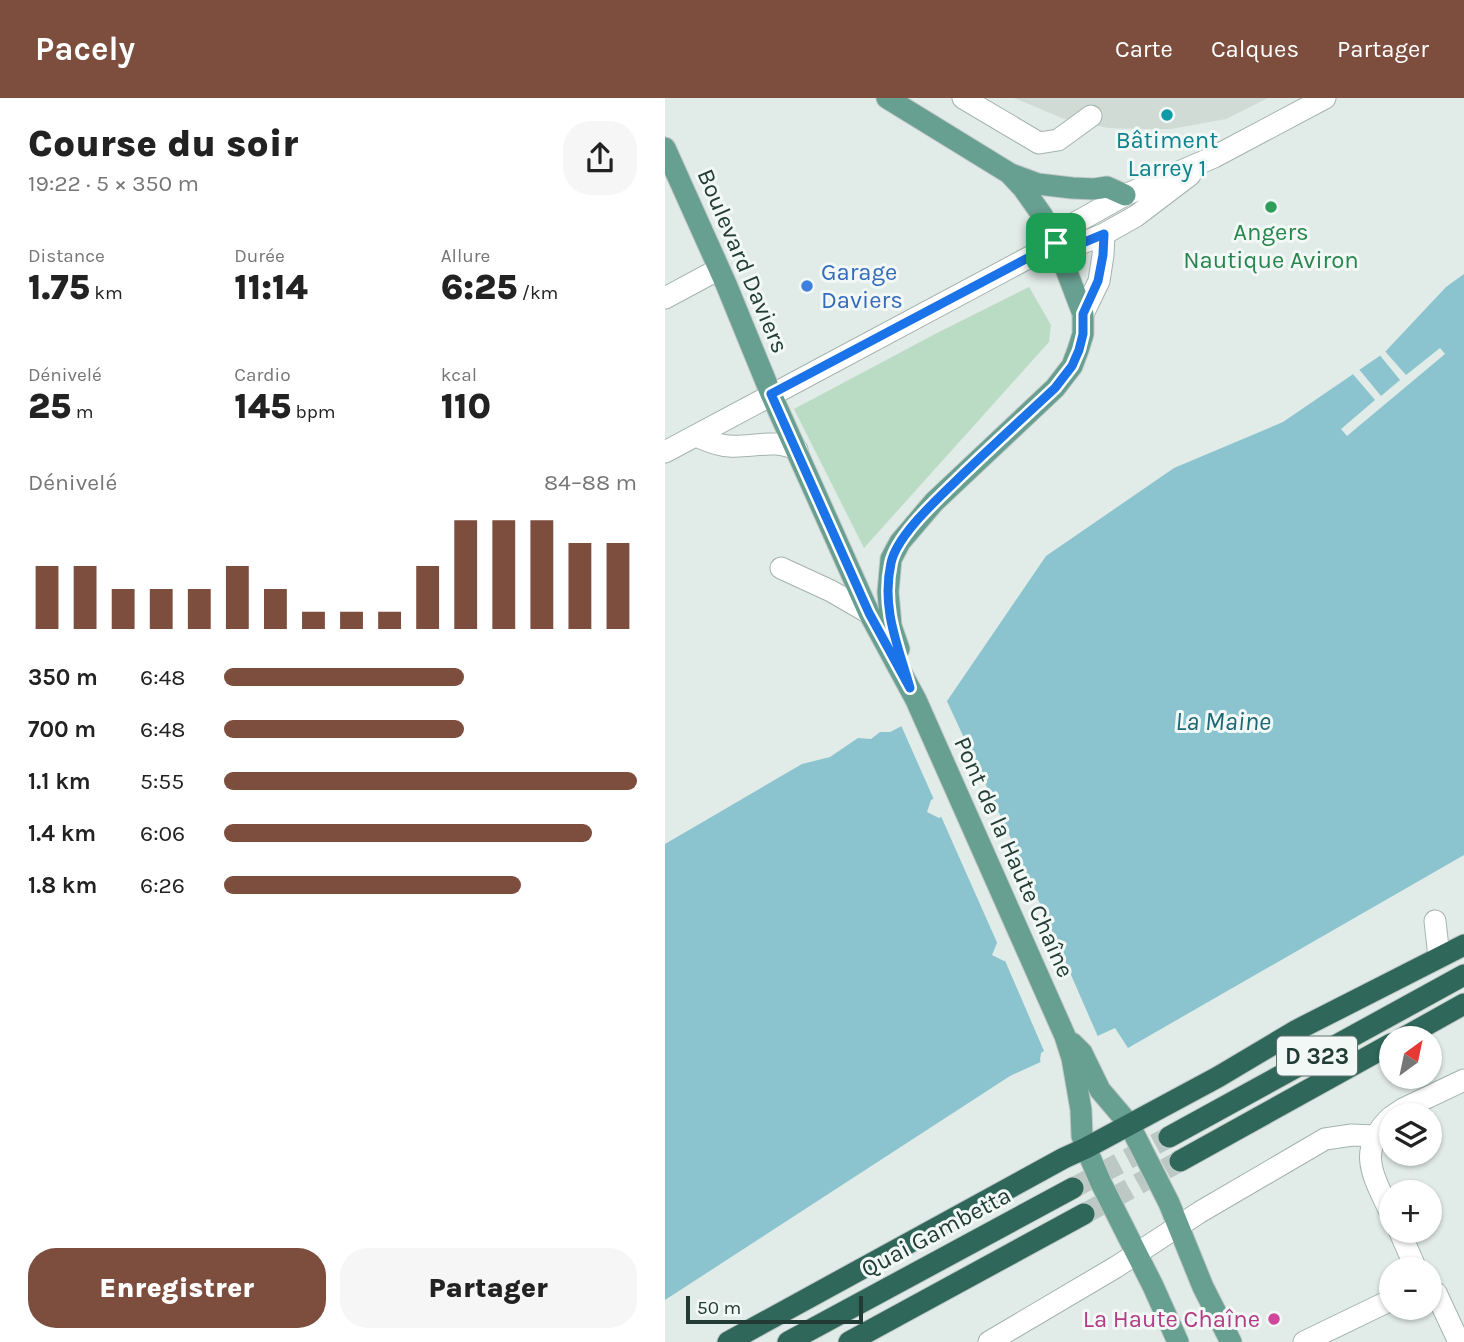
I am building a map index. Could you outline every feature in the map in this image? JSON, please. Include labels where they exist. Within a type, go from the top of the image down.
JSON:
[{"type":"highway","points":[[728,1342],[1064,1158],[1162,1108],[1297,1030],[1464,945]]},
{"type":"highway","name":"D 323","points":[[1169,1137],[1464,975]]},
{"type":"highway","points":[[1425,1026],[1464,1004]]},
{"type":"highway","name":"D 323","points":[[1180,1161],[1379,1051]]},
{"type":"highway","name":"Quai Gambetta","points":[[788,1342],[1073,1188]]},
{"type":"highway","points":[[849,1342],[1084,1214]]},
{"type":"main road","points":[[887,98],[1009,173],[1038,184],[1094,189],[1107,187],[1125,195]]},
{"type":"main road","name":"Boulevard Daviers","points":[[665,148],[869,613],[913,694]]},
{"type":"main road","points":[[913,694],[891,626],[888,608],[891,559],[900,542],[927,509],[1055,388],[1072,366],[1083,334],[1083,314],[1056,243],[1042,215],[1009,173]]},
{"type":"main road","name":"Pont de la Haute Chaîne","points":[[913,694],[1065,1036],[1077,1055]]},
{"type":"main road","points":[[1077,1055],[1100,1090],[1129,1124],[1231,1342]]},
{"type":"main road","points":[[1077,1055],[1082,1136],[1086,1148],[1178,1342]]},
{"type":"street","points":[[963,98],[1039,143],[1058,140],[1091,116]]},
{"type":"street","points":[[665,452],[1056,243],[1068,227],[1125,195],[1214,157],[1325,98]]},
{"type":"street","points":[[1056,243],[1080,244],[1104,234],[1136,216],[1214,157]]},
{"type":"street","points":[[1083,314],[1098,281],[1104,234]]},
{"type":"street","points":[[665,298],[719,269]]},
{"type":"street","points":[[696,436],[726,446],[777,444],[797,450]]},
{"type":"street","points":[[781,568],[869,613]]},
{"type":"street","points":[[1435,921],[1439,957]]},
{"type":"street","points":[[1416,1103],[1464,1080]]},
{"type":"street","points":[[1379,1130],[1371,1153],[1374,1181],[1379,1191]]},
{"type":"street","points":[[989,1342],[1178,1225],[1325,1139],[1352,1135],[1375,1136]]},
{"type":"street","points":[[1304,1342],[1379,1306]]},
{"type":"street","points":[[1442,1306],[1459,1342]]},
{"type":"shaded area","points":[[1014,98],[1268,98],[1226,119],[1171,129],[1142,129],[1108,128],[1062,118]]},
{"type":"green space","points":[[1029,287],[1051,325],[1049,342],[864,548],[794,409]]},
{"type":"water","name":"La Maine","points":[[1464,274],[1464,855],[1128,1048],[1115,1028],[1010,1076],[665,1300],[665,844],[802,764],[830,757],[858,738],[871,739],[880,732],[890,732],[945,704],[1046,556],[1174,468],[1283,422],[1384,353],[1446,287]],"holes":[[[971,782],[984,787],[979,800],[939,818],[927,812],[931,800]],[[1037,926],[1049,931],[1044,944],[1004,961],[992,955],[997,943]]]},
{"type":"pier","points":[[1440,348],[1445,354],[1347,436],[1341,429],[1375,400],[1352,373],[1358,368],[1381,396],[1400,380],[1378,353],[1383,349],[1406,375]]},
{"type":"pier","points":[[945,697],[1020,858],[1099,1039],[1042,1065],[1041,1053],[1044,1051],[1003,956],[1042,941],[1045,933],[1037,930],[999,947],[940,814],[977,797],[980,789],[972,786],[935,802],[900,723]]},
{"type":"tunnel","points":[[1073,1188],[1169,1137]]},
{"type":"tunnel","points":[[1084,1214],[1180,1161]]},
{"type":"place","name":"Bâtiment Larrey 1","points":[[1167,115]]},
{"type":"place","name":"Angers Nautique Aviron","points":[[1271,207]]},
{"type":"place","name":"Garage Daviers","points":[[807,286]]},
{"type":"place","name":"La Haute Chaîne","points":[[1274,1319]]},
{"type":"route","points":[[1104,234],[1098,281],[1083,314],[1083,334],[1072,366],[1055,388],[934,502],[900,542],[891,559],[888,608],[910,688],[869,613],[771,394],[1056,243],[1080,244],[1104,234]]}]
